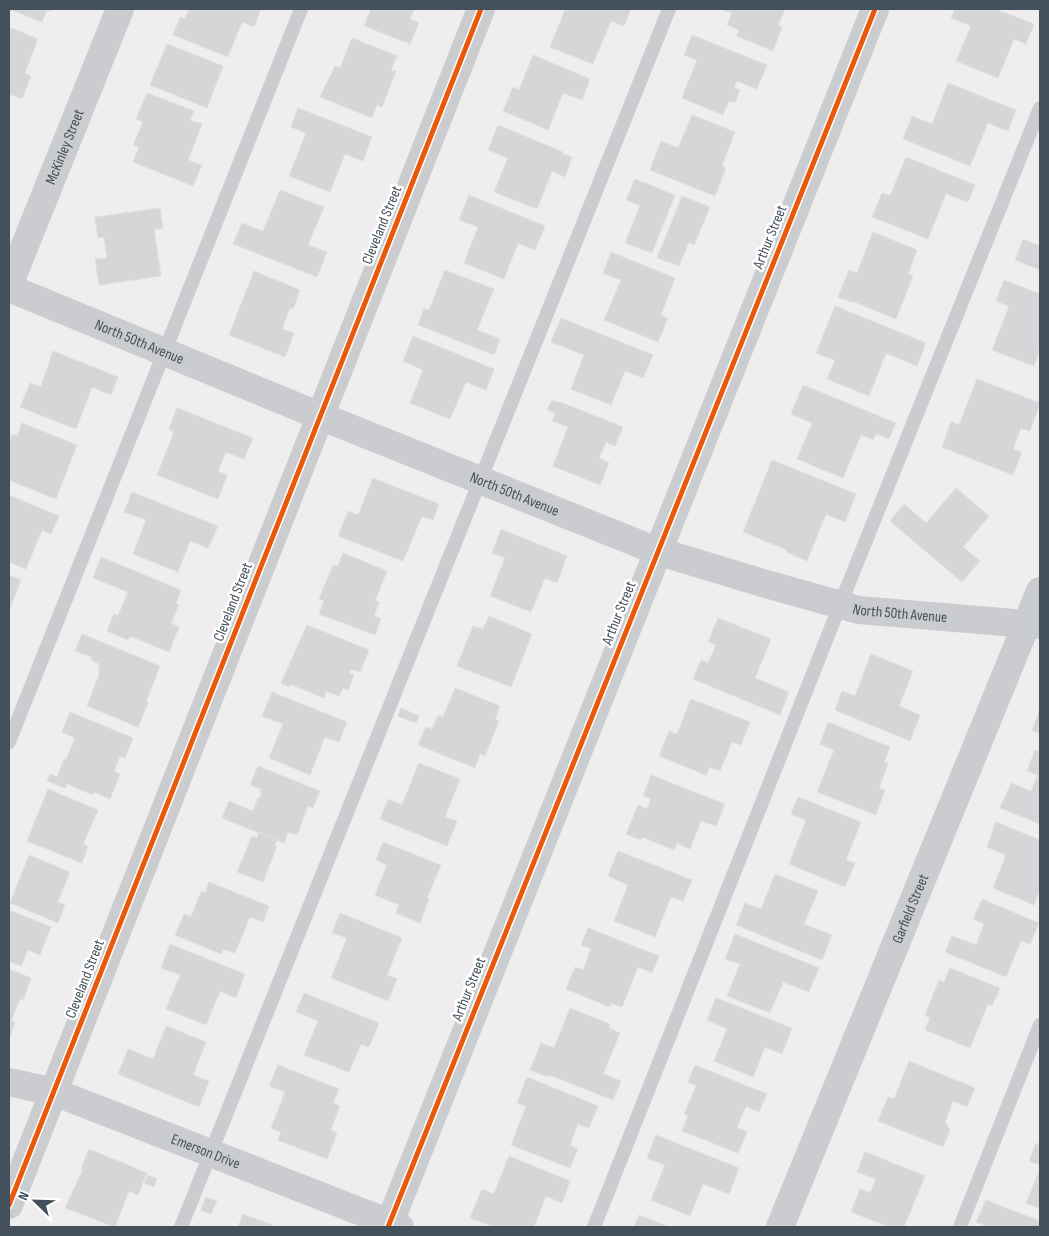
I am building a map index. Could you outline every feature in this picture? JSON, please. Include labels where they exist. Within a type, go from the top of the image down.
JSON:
[{"type":"street","name":"McKinley Street","points":[[9,287],[120,9]]},
{"type":"street","name":"Cleveland Street","points":[[9,1205],[481,9]]},
{"type":"street","name":"Arthur Street","points":[[392,1226],[658,550],[874,9]]},
{"type":"street","name":"North 50th Avenue","points":[[9,287],[320,416],[658,550],[766,584],[859,610],[1034,625]]},
{"type":"street","name":"Garfield Street","points":[[780,1227],[1034,625],[1040,591]]},
{"type":"street","name":"Emerson Drive","points":[[9,1082],[54,1092],[392,1226]]},
{"type":"lane","points":[[9,742],[301,9]]},
{"type":"lane","points":[[180,1227],[669,9]]},
{"type":"lane","points":[[594,1227],[840,605],[1040,108]]},
{"type":"lane","points":[[960,1227],[1040,1025]]},
{"type":"building","points":[[9,9],[52,9],[51,11],[47,10],[42,22]]},
{"type":"building","points":[[189,9],[261,9],[254,27],[242,22],[228,57],[173,35],[180,17],[185,19]]},
{"type":"building","points":[[371,9],[414,9],[410,19],[419,23],[410,44],[364,26]]},
{"type":"building","points":[[563,9],[631,9],[624,26],[611,21],[593,64],[550,47],[565,10]]},
{"type":"building","points":[[721,9],[785,9],[778,25],[782,27],[773,51],[737,36],[739,30],[727,25],[732,13]]},
{"type":"building","points":[[955,9],[995,9],[1034,24],[1026,44],[1014,39],[998,78],[956,61],[971,26],[951,18]]},
{"type":"building","points":[[9,27],[38,39],[25,73],[31,76],[22,99],[9,94]]},
{"type":"building","points":[[692,35],[767,65],[757,89],[737,81],[734,88],[740,90],[735,103],[729,101],[723,115],[682,98],[697,60],[684,55]]},
{"type":"building","points":[[352,38],[397,56],[391,70],[396,71],[382,107],[377,105],[372,118],[320,97],[335,66],[340,68]]},
{"type":"building","points":[[167,44],[223,66],[207,108],[150,85]]},
{"type":"building","points":[[533,55],[590,79],[582,100],[563,93],[548,130],[503,111],[513,87],[519,90]]},
{"type":"building","points":[[948,83],[1016,110],[1008,131],[988,123],[970,166],[903,139],[912,116],[932,124]]},
{"type":"building","points":[[147,93],[194,111],[190,120],[202,124],[188,160],[202,165],[193,186],[133,162],[139,147],[133,145],[143,122],[136,119]]},
{"type":"building","points":[[298,108],[372,137],[363,161],[345,154],[330,192],[289,176],[306,133],[291,127]]},
{"type":"building","points":[[692,115],[735,132],[722,166],[726,168],[715,196],[650,170],[661,141],[678,148]]},
{"type":"building","points":[[498,125],[572,157],[565,177],[552,171],[537,209],[494,192],[508,158],[488,150]]},
{"type":"building","points":[[906,157],[975,185],[968,202],[946,194],[928,239],[872,217],[882,193],[890,196]]},
{"type":"building","points":[[635,179],[675,195],[652,253],[625,243],[640,206],[626,200]]},
{"type":"building","points":[[280,190],[324,207],[308,245],[327,252],[317,277],[233,244],[242,223],[263,231]]},
{"type":"building","points":[[469,195],[545,226],[535,250],[518,243],[504,279],[464,263],[478,227],[459,220]]},
{"type":"building","points":[[682,196],[710,207],[694,245],[689,242],[679,266],[657,258]]},
{"type":"building","points":[[160,208],[163,228],[154,230],[161,276],[99,285],[95,259],[107,258],[104,237],[98,238],[95,217]]},
{"type":"building","points":[[873,232],[917,250],[908,274],[913,276],[896,319],[838,297],[849,270],[857,273]]},
{"type":"building","points":[[1023,239],[1040,246],[1040,270],[1015,260]]},
{"type":"building","points":[[611,252],[675,278],[661,315],[668,318],[658,342],[604,320],[621,280],[603,273]]},
{"type":"building","points":[[445,270],[494,289],[477,330],[500,339],[494,355],[418,325],[424,308],[429,310]]},
{"type":"building","points":[[254,271],[300,290],[293,309],[290,308],[282,329],[294,333],[285,357],[229,335]]},
{"type":"building","points":[[1004,280],[1040,294],[1040,349],[1034,366],[992,350],[1009,306],[996,301]]},
{"type":"building","points":[[835,306],[926,343],[917,366],[886,353],[869,396],[827,379],[835,360],[816,353]]},
{"type":"building","points":[[561,318],[653,355],[643,378],[625,371],[611,405],[571,389],[584,355],[551,342]]},
{"type":"building","points":[[413,336],[494,369],[486,390],[466,382],[450,419],[410,403],[423,370],[403,361]]},
{"type":"building","points":[[53,351],[118,377],[111,395],[92,387],[76,429],[20,407],[30,383],[41,387]]},
{"type":"building","points":[[977,379],[1040,403],[1030,431],[1021,428],[1013,449],[1022,452],[1013,475],[942,447],[951,422],[959,425]]},
{"type":"building","points":[[803,385],[896,423],[889,439],[876,434],[873,440],[861,435],[843,478],[797,459],[812,423],[791,414]]},
{"type":"building","points":[[552,400],[623,427],[615,446],[606,442],[599,458],[609,463],[600,485],[553,466],[568,427],[552,421],[555,413],[547,410]]},
{"type":"building","points":[[177,408],[253,438],[244,459],[226,452],[218,471],[227,475],[218,499],[157,475],[174,432],[169,429]]},
{"type":"building","points":[[22,423],[77,445],[56,499],[9,480],[9,442],[12,434],[17,436]]},
{"type":"building","points":[[772,460],[856,494],[845,522],[826,514],[807,561],[786,552],[787,550],[743,532]]},
{"type":"building","points":[[373,478],[439,504],[433,520],[422,516],[403,561],[338,536],[348,511],[358,515]]},
{"type":"building","points":[[956,488],[989,516],[963,547],[980,561],[962,582],[890,521],[904,504],[926,523]]},
{"type":"building","points":[[132,492],[218,526],[208,548],[190,541],[178,572],[133,554],[146,520],[124,512]]},
{"type":"building","points":[[9,495],[59,516],[51,534],[42,530],[26,569],[9,562]]},
{"type":"building","points":[[501,529],[567,556],[557,583],[545,578],[531,612],[490,596],[505,558],[492,553]]},
{"type":"building","points":[[343,553],[387,571],[375,601],[379,602],[374,616],[381,619],[375,635],[319,614],[324,601],[319,599],[333,565],[338,566]]},
{"type":"building","points":[[101,557],[181,590],[176,604],[179,605],[171,623],[179,627],[169,652],[130,636],[128,640],[107,631],[114,614],[118,616],[128,592],[93,578]]},
{"type":"building","points":[[9,575],[21,580],[9,611]]},
{"type":"building","points":[[489,616],[532,634],[511,687],[457,666],[473,626],[483,629]]},
{"type":"building","points":[[718,618],[771,639],[755,678],[789,692],[780,715],[693,679],[701,660],[708,663],[716,645],[708,642]]},
{"type":"building","points":[[307,625],[369,650],[360,672],[351,669],[349,673],[354,675],[348,690],[343,688],[339,696],[326,691],[324,698],[290,684],[289,687],[281,683]]},
{"type":"building","points":[[82,634],[160,666],[138,727],[87,706],[99,675],[99,664],[91,660],[92,657],[75,651]]},
{"type":"building","points":[[871,654],[913,671],[899,706],[920,715],[910,741],[835,710],[842,691],[855,696]]},
{"type":"building","points":[[455,688],[500,706],[495,719],[499,721],[485,756],[480,754],[475,768],[418,745],[426,727],[432,729],[438,715],[443,717]]},
{"type":"building","points":[[272,692],[347,722],[339,742],[325,737],[310,775],[269,758],[283,724],[262,716]]},
{"type":"building","points":[[691,699],[750,722],[741,745],[732,742],[720,771],[710,767],[706,775],[659,756],[669,731],[677,734]]},
{"type":"building","points":[[401,708],[419,716],[416,723],[398,716]]},
{"type":"building","points":[[1040,709],[1040,734],[1032,730]]},
{"type":"building","points":[[70,712],[133,738],[125,758],[120,756],[114,771],[120,774],[110,799],[94,792],[93,795],[67,784],[65,788],[47,781],[50,774],[57,777],[75,738],[62,732]]},
{"type":"building","points":[[828,722],[890,747],[884,762],[888,763],[879,788],[885,790],[876,815],[817,792],[834,750],[820,744]]},
{"type":"building","points":[[1035,750],[1040,752],[1040,824],[1000,808],[1011,783],[1031,791],[1038,775],[1027,771]]},
{"type":"building","points":[[419,763],[460,779],[445,817],[457,821],[447,846],[380,819],[388,799],[402,805]]},
{"type":"building","points":[[258,766],[320,791],[313,808],[308,806],[297,835],[288,832],[284,843],[222,818],[229,801],[253,811],[262,793],[260,792],[261,789],[250,785]]},
{"type":"building","points":[[651,775],[725,804],[716,826],[701,821],[690,849],[677,843],[674,850],[642,837],[641,840],[626,834],[638,805],[647,809],[651,799],[643,796]]},
{"type":"building","points":[[48,789],[98,810],[83,844],[88,846],[82,863],[27,841]]},
{"type":"building","points":[[798,797],[861,822],[846,860],[855,863],[845,887],[789,864],[806,820],[791,814]]},
{"type":"building","points":[[996,822],[1040,840],[1040,890],[1034,905],[993,888],[1006,855],[987,847]]},
{"type":"building","points":[[259,833],[277,840],[274,846],[277,846],[263,882],[237,872],[252,836],[257,838]]},
{"type":"building","points":[[383,842],[441,865],[427,898],[429,899],[420,923],[396,913],[399,905],[375,895],[387,865],[376,860]]},
{"type":"building","points":[[618,851],[692,880],[683,901],[671,897],[655,937],[614,921],[628,885],[608,876]]},
{"type":"building","points":[[29,855],[70,872],[58,902],[65,905],[58,923],[10,903]]},
{"type":"building","points":[[775,874],[818,891],[804,924],[832,935],[822,960],[736,925],[745,903],[761,909]]},
{"type":"building","points":[[209,882],[269,906],[263,922],[250,917],[235,953],[223,949],[221,954],[175,935],[184,914],[191,917],[201,892],[205,893]]},
{"type":"building","points":[[982,899],[1039,923],[1030,944],[1021,941],[1006,977],[945,952],[952,936],[976,945],[984,924],[973,919]]},
{"type":"building","points":[[9,910],[51,927],[40,955],[28,950],[21,966],[9,961]]},
{"type":"building","points":[[340,913],[402,938],[387,975],[397,979],[388,1001],[331,978],[347,938],[332,933]]},
{"type":"building","points":[[588,928],[659,956],[652,973],[638,967],[622,1007],[611,1003],[610,1007],[566,989],[575,967],[583,970],[591,949],[581,945]]},
{"type":"building","points":[[735,934],[819,968],[809,992],[783,982],[770,1013],[727,996],[740,964],[725,959]]},
{"type":"building","points":[[170,944],[245,974],[236,998],[220,991],[206,1025],[166,1009],[180,975],[161,968]]},
{"type":"building","points":[[950,968],[1000,988],[992,1006],[988,1004],[970,1048],[925,1030],[930,1018],[925,1015],[939,980],[944,982]]},
{"type":"building","points":[[9,969],[31,978],[23,1000],[20,999],[11,1021],[15,1022],[9,1039]]},
{"type":"building","points":[[304,993],[379,1023],[369,1047],[361,1044],[349,1072],[304,1055],[318,1021],[296,1012]]},
{"type":"building","points":[[716,998],[792,1028],[782,1054],[765,1047],[753,1077],[714,1061],[727,1029],[707,1020]]},
{"type":"building","points":[[570,1008],[610,1024],[609,1028],[620,1033],[603,1074],[621,1081],[613,1100],[549,1075],[548,1077],[530,1070],[541,1043],[554,1048]]},
{"type":"building","points":[[166,1026],[206,1042],[193,1075],[209,1081],[199,1107],[118,1074],[128,1049],[153,1059]]},
{"type":"building","points":[[909,1061],[975,1088],[967,1107],[953,1101],[945,1122],[950,1130],[943,1147],[878,1121],[888,1097],[894,1099]]},
{"type":"building","points":[[278,1065],[339,1089],[333,1103],[340,1106],[331,1130],[337,1133],[327,1159],[278,1140],[281,1132],[271,1128],[285,1092],[269,1086]]},
{"type":"building","points":[[695,1065],[767,1094],[759,1112],[746,1106],[737,1127],[747,1132],[738,1153],[682,1131],[688,1116],[684,1114],[696,1086],[688,1082]]},
{"type":"building","points":[[527,1077],[598,1106],[589,1128],[578,1124],[570,1145],[578,1149],[570,1168],[511,1145],[526,1106],[517,1103]]},
{"type":"building","points":[[656,1135],[739,1168],[729,1194],[703,1184],[690,1216],[651,1200],[665,1165],[647,1158]]},
{"type":"building","points":[[1036,1143],[1040,1145],[1040,1165],[1029,1161]]},
{"type":"building","points":[[89,1149],[147,1173],[138,1195],[129,1191],[115,1227],[65,1208],[83,1169],[81,1169]]},
{"type":"building","points":[[865,1152],[925,1176],[904,1227],[890,1227],[851,1212],[860,1189],[870,1193],[876,1179],[857,1172]]},
{"type":"building","points":[[509,1156],[570,1181],[562,1203],[546,1196],[534,1227],[494,1227],[470,1218],[482,1189],[494,1194]]},
{"type":"building","points":[[1040,1169],[1040,1209],[1026,1203]]},
{"type":"building","points":[[148,1175],[157,1179],[154,1187],[144,1183]]},
{"type":"building","points":[[206,1197],[217,1201],[211,1214],[201,1210]]},
{"type":"building","points":[[986,1200],[1040,1221],[1040,1227],[988,1227],[976,1222]]},
{"type":"building","points":[[243,1214],[277,1227],[238,1227]]},
{"type":"building","points":[[639,1215],[670,1227],[634,1227]]},
{"type":"cycle path","points":[[9,1205],[481,9]]},
{"type":"cycle path","points":[[388,1227],[875,9]]}]
